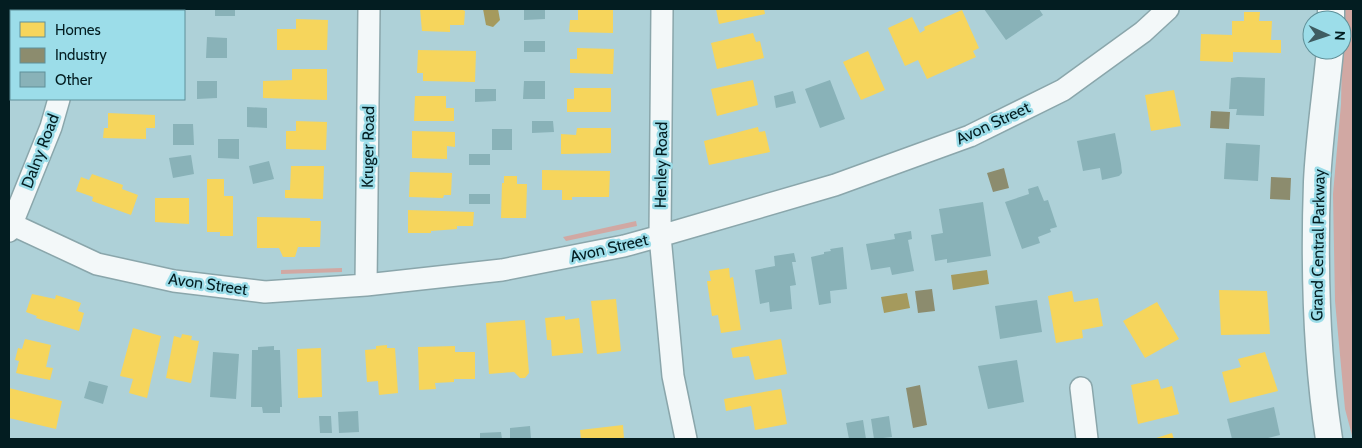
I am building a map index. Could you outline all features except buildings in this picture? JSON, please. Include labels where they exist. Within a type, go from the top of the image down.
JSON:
[{"type":"main road","name":"Grand Central Parkway","points":[[1329,60],[1317,181],[1317,291],[1322,394],[1329,439]]},
{"type":"street","name":"Kruger Road","points":[[366,285],[369,9]]},
{"type":"street","name":"Henley Road","points":[[662,9],[660,236],[673,376],[686,439]]},
{"type":"street","name":"Avon Street","points":[[10,226],[97,264],[174,280],[266,292],[366,285],[502,270],[624,246],[660,236],[835,185],[970,136],[1063,90],[1143,32],[1168,9]]},
{"type":"street","name":"Dalny Road","points":[[10,226],[51,127],[59,100]]},
{"type":"street","points":[[1080,388],[1087,439]]},
{"type":"shaded area","points":[[483,9],[498,9],[500,20],[493,27],[486,25]]},
{"type":"shaded area","points":[[1353,9],[1353,439],[1345,409],[1335,301],[1333,194],[1341,104],[1342,60],[1352,60],[1352,10],[1343,10]]},
{"type":"shaded area","points":[[1351,187],[1353,197],[1353,304],[1350,280]]},
{"type":"shaded area","points":[[636,221],[637,226],[566,241],[563,237]]},
{"type":"shaded area","points":[[342,268],[342,272],[281,274],[281,270]]},
{"type":"shaded area","points":[[987,270],[989,284],[953,290],[951,275]]},
{"type":"shaded area","points":[[907,293],[910,308],[884,313],[881,297]]}]
